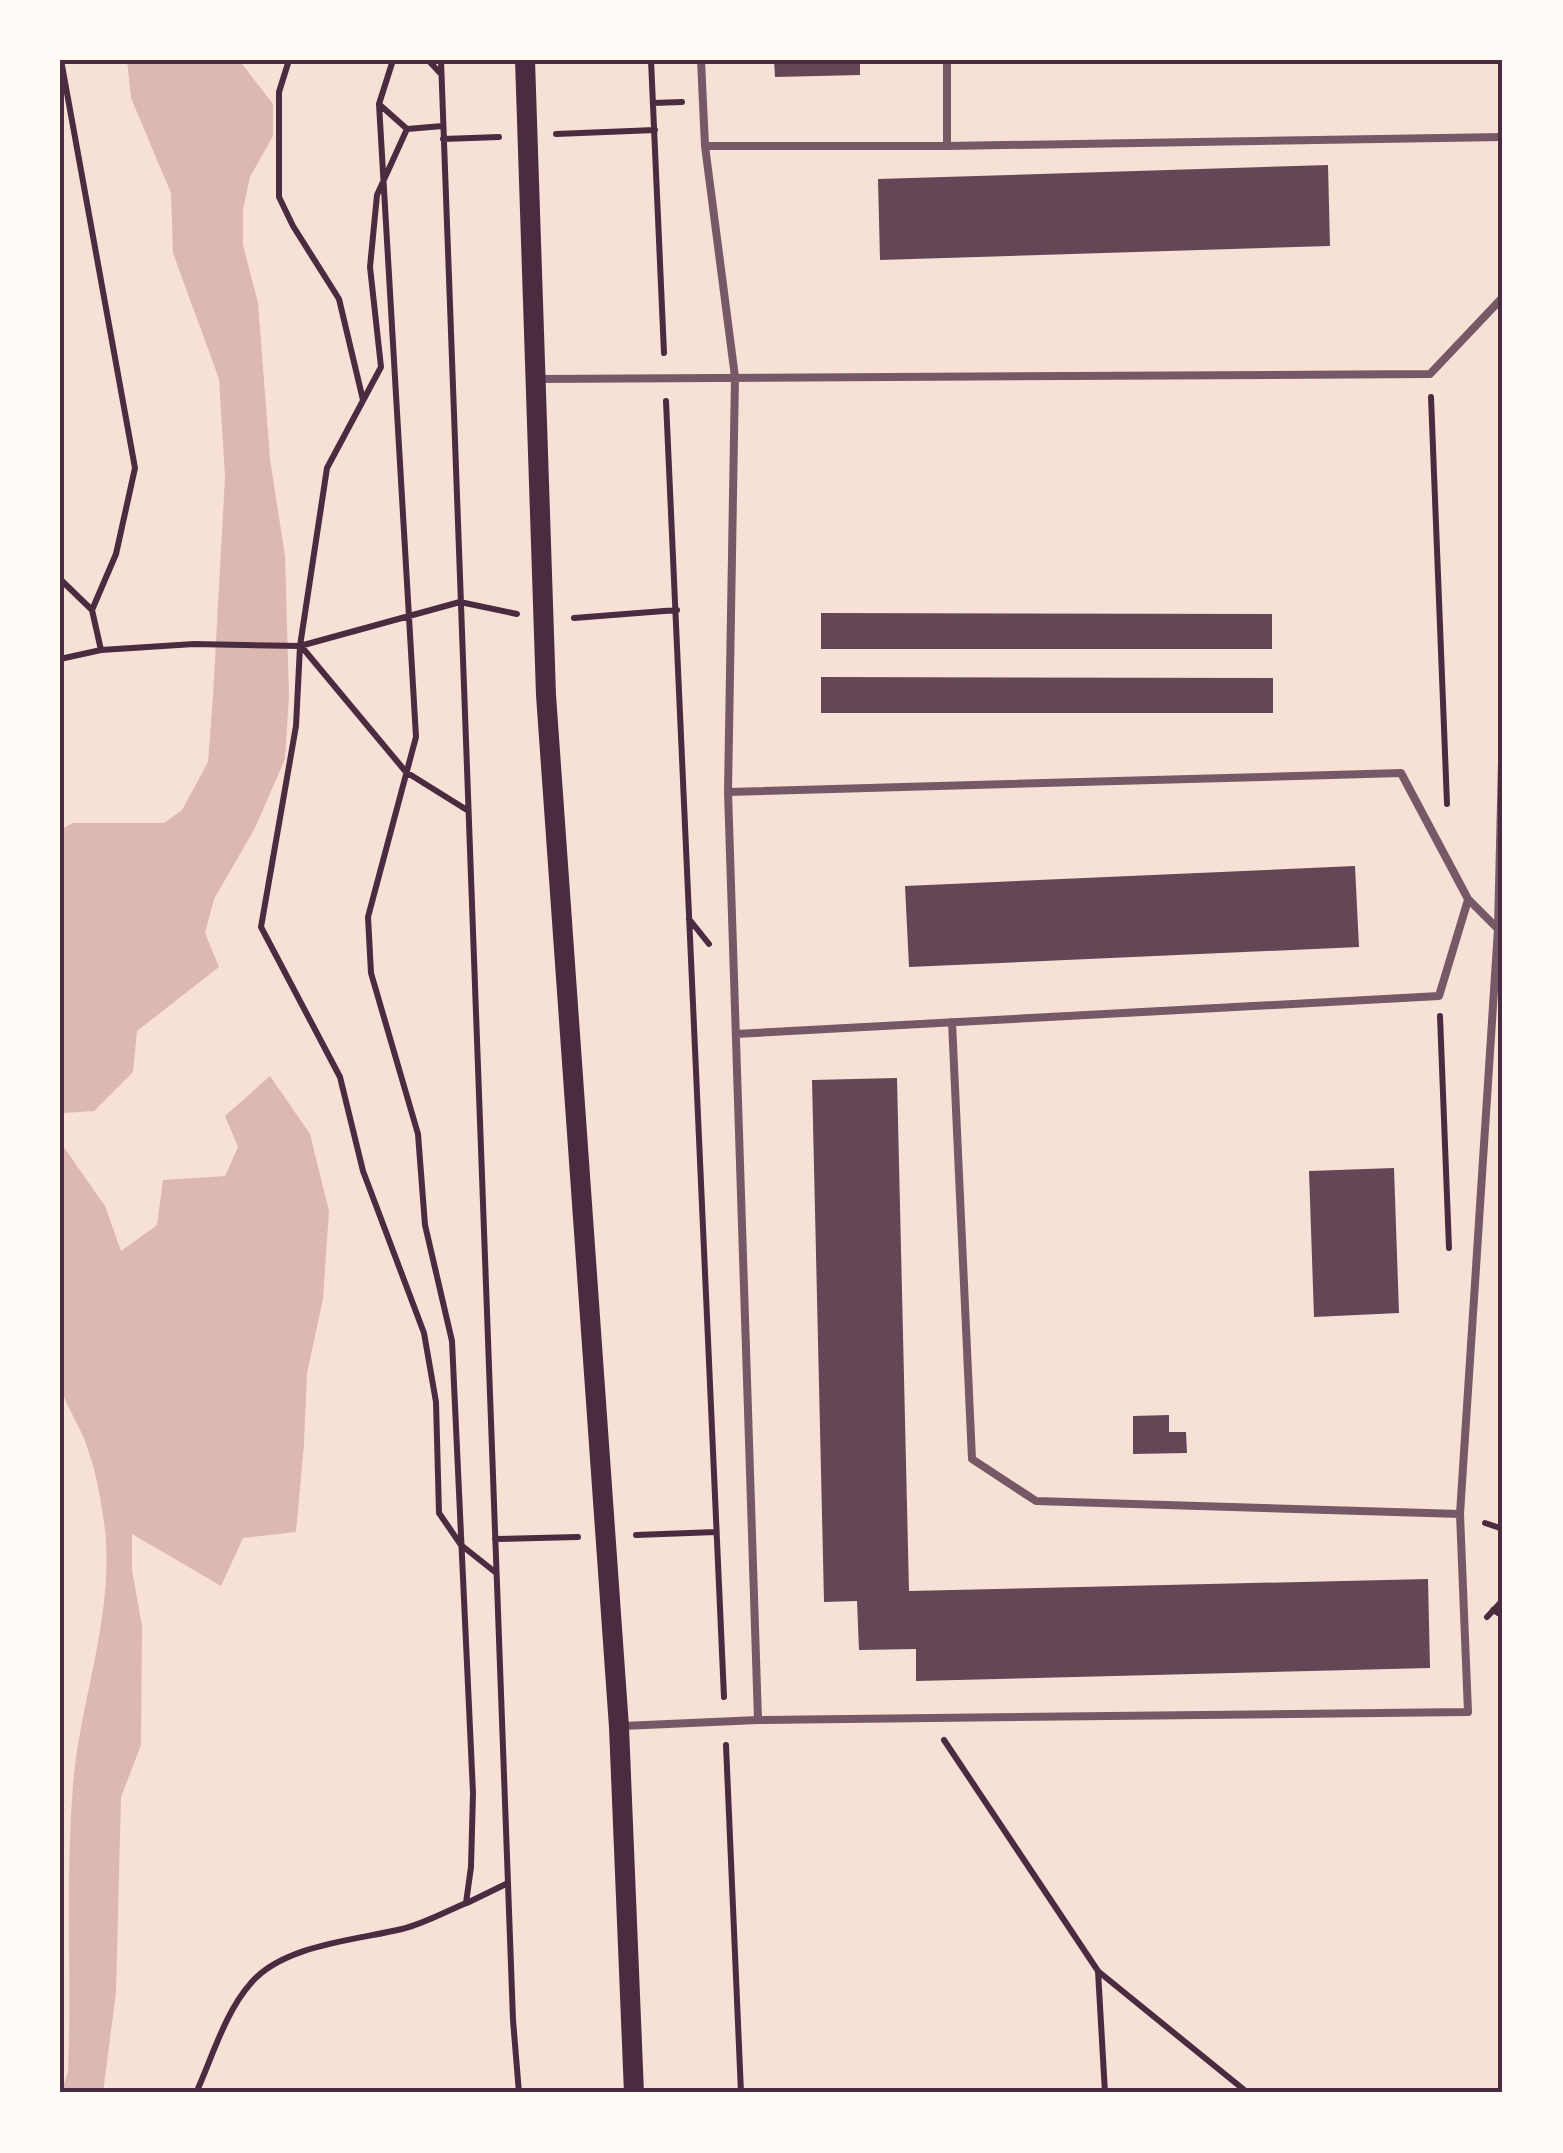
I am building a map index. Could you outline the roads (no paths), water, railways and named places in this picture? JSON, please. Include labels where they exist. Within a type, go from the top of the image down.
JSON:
[{"type":"main road","points":[[525,60],[546,694],[619,1727],[634,2093]]},
{"type":"lane","points":[[701,60],[705,146],[734,377],[728,792],[758,1720]]},
{"type":"lane","points":[[946,60],[948,146]]},
{"type":"lane","points":[[705,146],[1503,138]]},
{"type":"lane","points":[[537,379],[1430,374],[1503,297]]},
{"type":"lane","points":[[619,1727],[758,1720],[1468,1712],[1460,1514],[1500,928],[1503,719]]},
{"type":"lane","points":[[728,792],[1401,773],[1468,900],[1500,928]]},
{"type":"lane","points":[[736,1034],[1439,996],[1468,900]]},
{"type":"lane","points":[[952,1022],[972,1460],[1036,1502],[1460,1514]]}]
